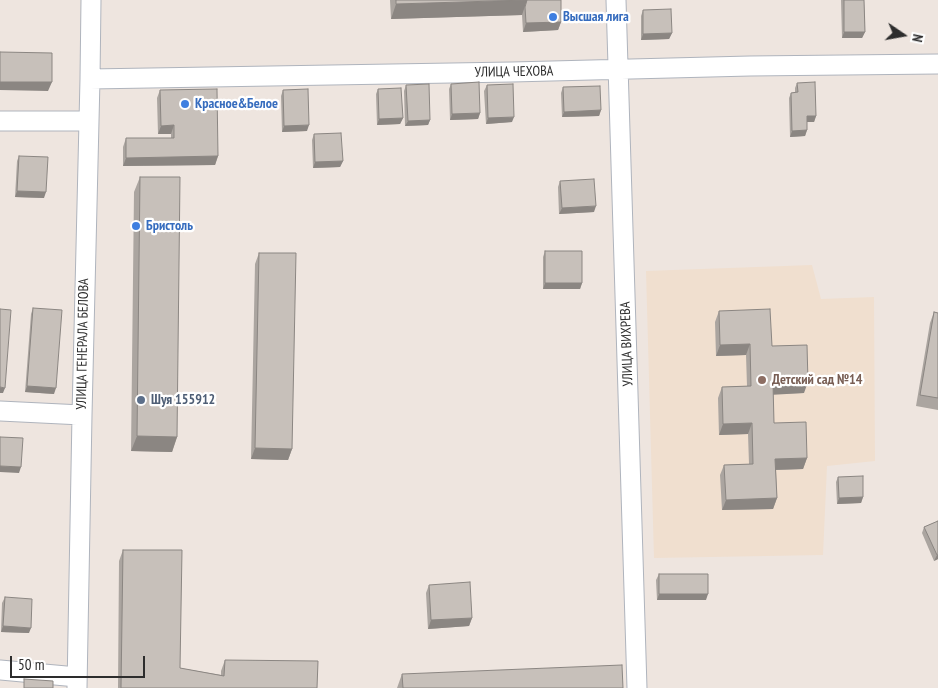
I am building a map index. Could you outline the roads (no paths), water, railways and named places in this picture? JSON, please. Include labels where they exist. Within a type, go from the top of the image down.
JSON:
[{"type":"street","name":"УЛИЦА ГЕНЕРАЛА БЕЛОВА","points":[[77,682],[91,0]]},
{"type":"street","name":"УЛИЦА ВИХРЕВА","points":[[616,0],[638,688]]},
{"type":"street","name":"УЛИЦА ЧЕХОВА","points":[[90,79],[938,64]]},
{"type":"street","points":[[0,120],[89,121]]},
{"type":"street","points":[[0,411],[82,415]]},
{"type":"street","points":[[0,670],[77,682]]},
{"type":"place","name":"Высшая лига","points":[[553,17]]},
{"type":"place","name":"Красное&Белое","points":[[185,104]]},
{"type":"place","name":"Бристоль","points":[[136,226]]},
{"type":"place","name":"Детский сад №14","points":[[762,380]]},
{"type":"place","name":"Шуя 155912","points":[[141,400]]}]
